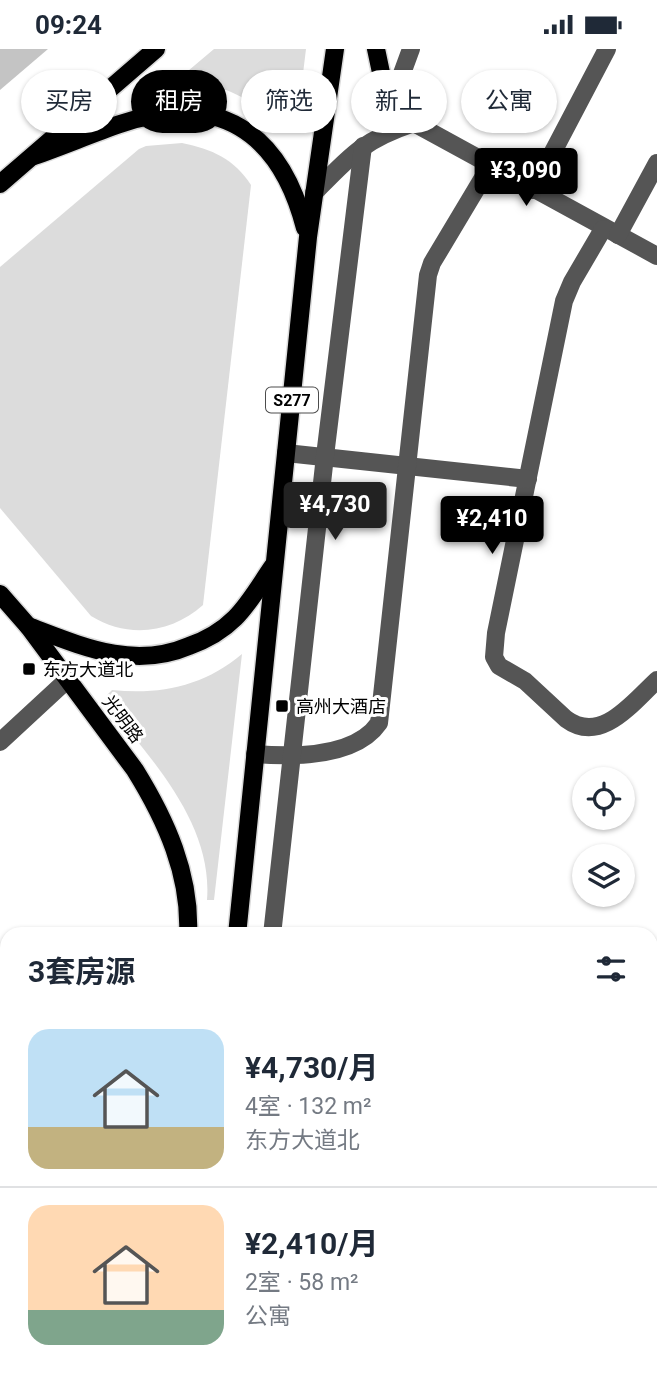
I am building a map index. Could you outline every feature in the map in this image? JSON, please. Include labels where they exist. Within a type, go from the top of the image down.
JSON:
[{"type":"main road","name":"S277","points":[[275,563],[308,237],[335,49]]},
{"type":"main road","points":[[376,49],[379,70]]},
{"type":"main road","name":"S277","points":[[0,184],[150,51]]},
{"type":"main road","name":"S277","points":[[34,156],[131,121],[178,113],[208,114],[245,130],[272,154],[294,192],[308,237]]},
{"type":"main road","points":[[28,626],[82,646],[131,657],[177,652],[202,641],[236,617],[275,563]]},
{"type":"main road","points":[[238,927],[275,563]]},
{"type":"main road","name":"光明路","points":[[0,594],[28,626],[135,770],[166,824],[177,855],[187,898],[188,927]]},
{"type":"street","points":[[403,70],[411,49]]},
{"type":"street","points":[[533,190],[607,49]]},
{"type":"street","points":[[314,193],[351,155],[386,133]]},
{"type":"street","points":[[432,133],[657,257]]},
{"type":"street","points":[[273,927],[325,456],[363,146]]},
{"type":"street","points":[[657,163],[611,232],[572,282],[564,301],[493,652],[499,666],[525,681],[572,723],[586,727],[600,727],[613,721],[657,680]]},
{"type":"street","points":[[256,754],[291,757],[311,755],[350,743],[366,735],[379,723],[428,275],[432,263],[491,166]]},
{"type":"street","points":[[286,453],[528,479]]},
{"type":"street","points":[[0,742],[67,680]]},
{"type":"shaded area","points":[[214,49],[306,49],[303,70],[241,70],[241,97],[227,91],[227,70],[189,70]]},
{"type":"shaded area","points":[[182,143],[203,148],[230,162],[251,185],[203,605],[178,622],[149,630],[135,630],[120,628],[91,616],[0,508],[0,267],[139,149]]},
{"type":"shaded area","points":[[242,654],[214,900],[207,900],[206,872],[190,819],[160,771],[108,705],[106,696],[112,690],[148,691],[181,686],[213,674]]},
{"type":"building","points":[[0,49],[48,49],[21,70],[0,90]]},
{"type":"place","name":"东方大道北","points":[[29,669]]},
{"type":"place","name":"高州大酒店","points":[[282,706]]}]
